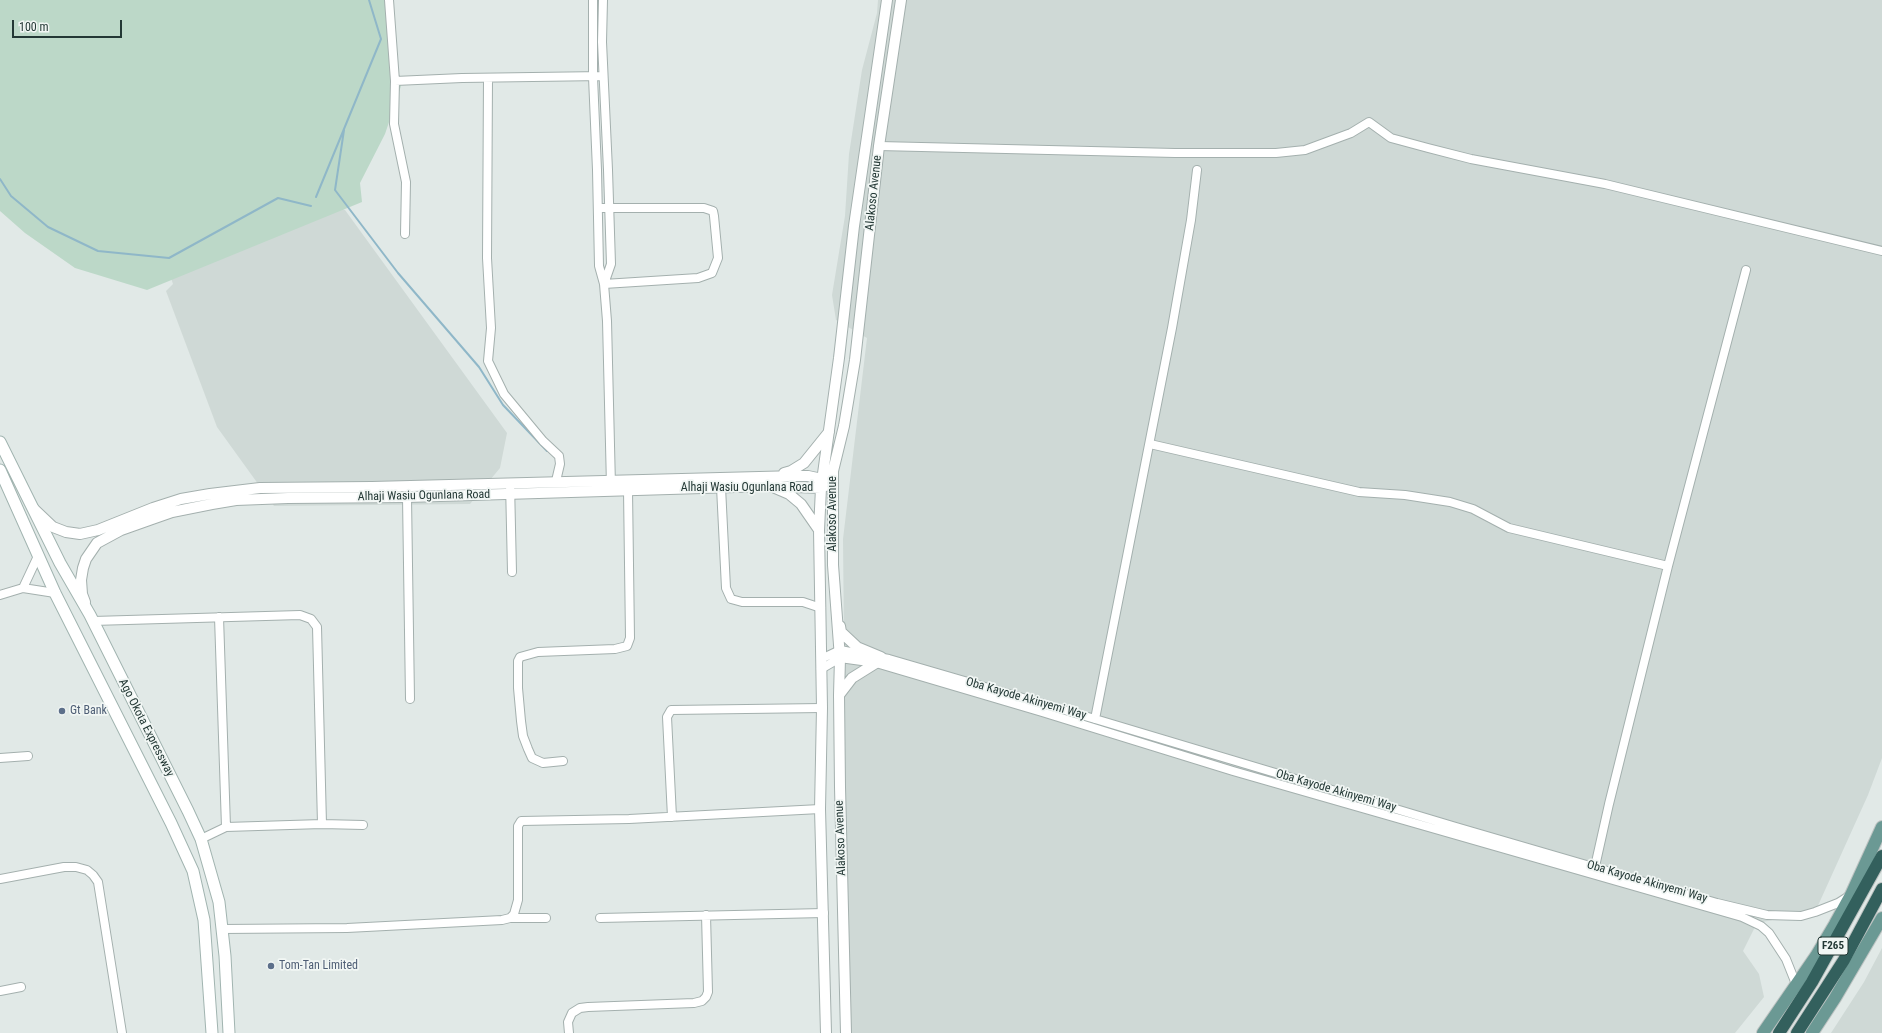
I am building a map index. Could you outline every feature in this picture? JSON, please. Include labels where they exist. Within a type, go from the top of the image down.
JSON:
[{"type":"highway","name":"F265","points":[[1778,1033],[1812,982],[1882,856]]},
{"type":"highway","name":"F265","points":[[1797,1033],[1844,960],[1882,889]]},
{"type":"main road","name":"Ago Okota Expressway","points":[[0,442],[60,563],[91,618],[188,810],[201,840],[217,895],[222,930],[229,1033]]},
{"type":"main road","name":"Ago Okota Expressway","points":[[0,470],[55,592],[171,823],[193,871],[199,893],[207,948],[212,1033]]},
{"type":"main road","points":[[1763,1033],[1816,956],[1851,895],[1882,827]]},
{"type":"main road","points":[[1812,1033],[1835,998],[1882,918]]},
{"type":"street","points":[[389,0],[395,81],[394,124],[406,182],[405,234]]},
{"type":"street","points":[[593,0],[593,76],[599,266],[604,284],[611,491]]},
{"type":"street","points":[[603,0],[604,76],[611,264],[604,284]]},
{"type":"street","name":"Alakoso Avenue","points":[[826,1033],[820,809],[822,708],[819,530],[822,484],[839,358],[854,226],[887,0]]},
{"type":"street","name":"Alakoso Avenue","points":[[846,1033],[839,695],[840,654],[835,602],[832,525],[833,476],[844,426],[855,360],[879,146],[901,0]]},
{"type":"street","points":[[395,81],[604,76]]},
{"type":"street","points":[[488,78],[487,258],[490,328],[488,362],[497,383],[504,394],[543,441],[559,456],[560,464],[556,481]]},
{"type":"street","points":[[879,146],[1167,153],[1276,152],[1305,150],[1351,133],[1369,122],[1391,138],[1471,159],[1605,184],[1882,250]]},
{"type":"street","points":[[1095,719],[1182,276],[1197,170]]},
{"type":"street","points":[[598,208],[650,207],[709,209],[713,211],[714,216],[718,258],[712,273],[707,276],[604,284]]},
{"type":"street","points":[[1594,870],[1668,566],[1746,270]]},
{"type":"street","points":[[773,476],[791,471],[804,463],[829,432]]},
{"type":"street","points":[[1150,444],[1359,492],[1405,495],[1450,502],[1473,509],[1509,528],[1668,566]]},
{"type":"street","name":"Alhaji Wasiu Ogunlana Road","points":[[32,507],[53,526],[66,532],[80,534],[98,530],[170,502],[225,492],[288,487],[372,487],[773,476],[808,476],[822,484]]},
{"type":"street","name":"Alhaji Wasiu Ogunlana Road","points":[[91,618],[82,594],[81,580],[86,559],[91,551],[106,538],[152,518],[192,508],[236,500],[407,497],[822,484],[833,476]]},
{"type":"street","points":[[510,483],[512,572]]},
{"type":"street","points":[[721,486],[726,588],[732,599],[742,602],[803,602],[820,608]]},
{"type":"street","points":[[768,486],[781,490],[795,498],[819,530]]},
{"type":"street","points":[[563,761],[543,763],[532,758],[523,736],[518,688],[518,661],[520,657],[538,652],[615,649],[626,646],[630,638],[628,490]]},
{"type":"street","points":[[407,497],[410,699]]},
{"type":"street","points":[[23,588],[38,556]]},
{"type":"street","points":[[0,595],[23,588],[55,592]]},
{"type":"street","points":[[835,602],[841,632],[857,647],[878,660],[852,678],[839,695]]},
{"type":"street","points":[[91,618],[300,615],[311,619],[318,627],[322,824]]},
{"type":"street","points":[[219,617],[226,827]]},
{"type":"street","points":[[821,664],[840,654]]},
{"type":"street","name":"Oba Kayode Akinyemi Way","points":[[840,654],[878,660],[1095,719],[1456,827],[1742,917],[1761,926],[1776,942],[1786,959],[1796,984]]},
{"type":"street","name":"Oba Kayode Akinyemi Way","points":[[878,660],[1233,771],[1717,903],[1767,915],[1787,917],[1815,912],[1838,903],[1851,895]]},
{"type":"street","points":[[672,817],[667,717],[671,710],[822,708]]},
{"type":"street","points":[[0,758],[28,756]]},
{"type":"street","points":[[510,918],[514,914],[518,900],[517,841],[518,826],[521,821],[672,817],[820,809]]},
{"type":"street","points":[[201,840],[226,827],[322,824],[363,825]]},
{"type":"street","points":[[0,879],[64,867],[76,867],[87,870],[93,875],[98,882],[122,1033]]},
{"type":"street","points":[[600,918],[824,914]]},
{"type":"street","points":[[569,1033],[568,1022],[572,1013],[580,1008],[702,1001],[708,992],[706,915]]},
{"type":"street","points":[[222,930],[355,928],[502,920],[510,918],[546,918]]},
{"type":"street","points":[[0,991],[21,987]]},
{"type":"shaded area","points":[[878,0],[1882,0],[1882,758],[1868,795],[1816,910],[1799,918],[1778,919],[1757,923],[1743,951],[1759,974],[1764,997],[1735,1033],[846,1033],[843,890],[845,737],[843,539],[867,338],[836,320],[832,295],[845,216],[849,154],[862,70],[877,13]]},
{"type":"shaded area","points":[[304,194],[345,210],[507,433],[500,468],[470,504],[274,506],[217,427],[166,291],[173,284],[168,269]]},
{"type":"shaded area","points":[[1882,948],[1882,1033],[1831,1033],[1864,982]]},
{"type":"green space","points":[[0,0],[385,0],[401,86],[385,134],[360,183],[362,202],[147,290],[75,268],[25,233],[0,211]]},
{"type":"waterway","points":[[316,197],[381,39],[369,0]]},
{"type":"waterway","points":[[344,130],[335,190],[398,273],[479,367],[503,405],[547,451]]},
{"type":"waterway","points":[[0,179],[11,196],[48,227],[98,251],[169,258],[278,198],[311,206]]},
{"type":"place","name":"Gt Bank","points":[[62,711]]},
{"type":"place","name":"Tom-Tan Limited","points":[[271,966]]}]
